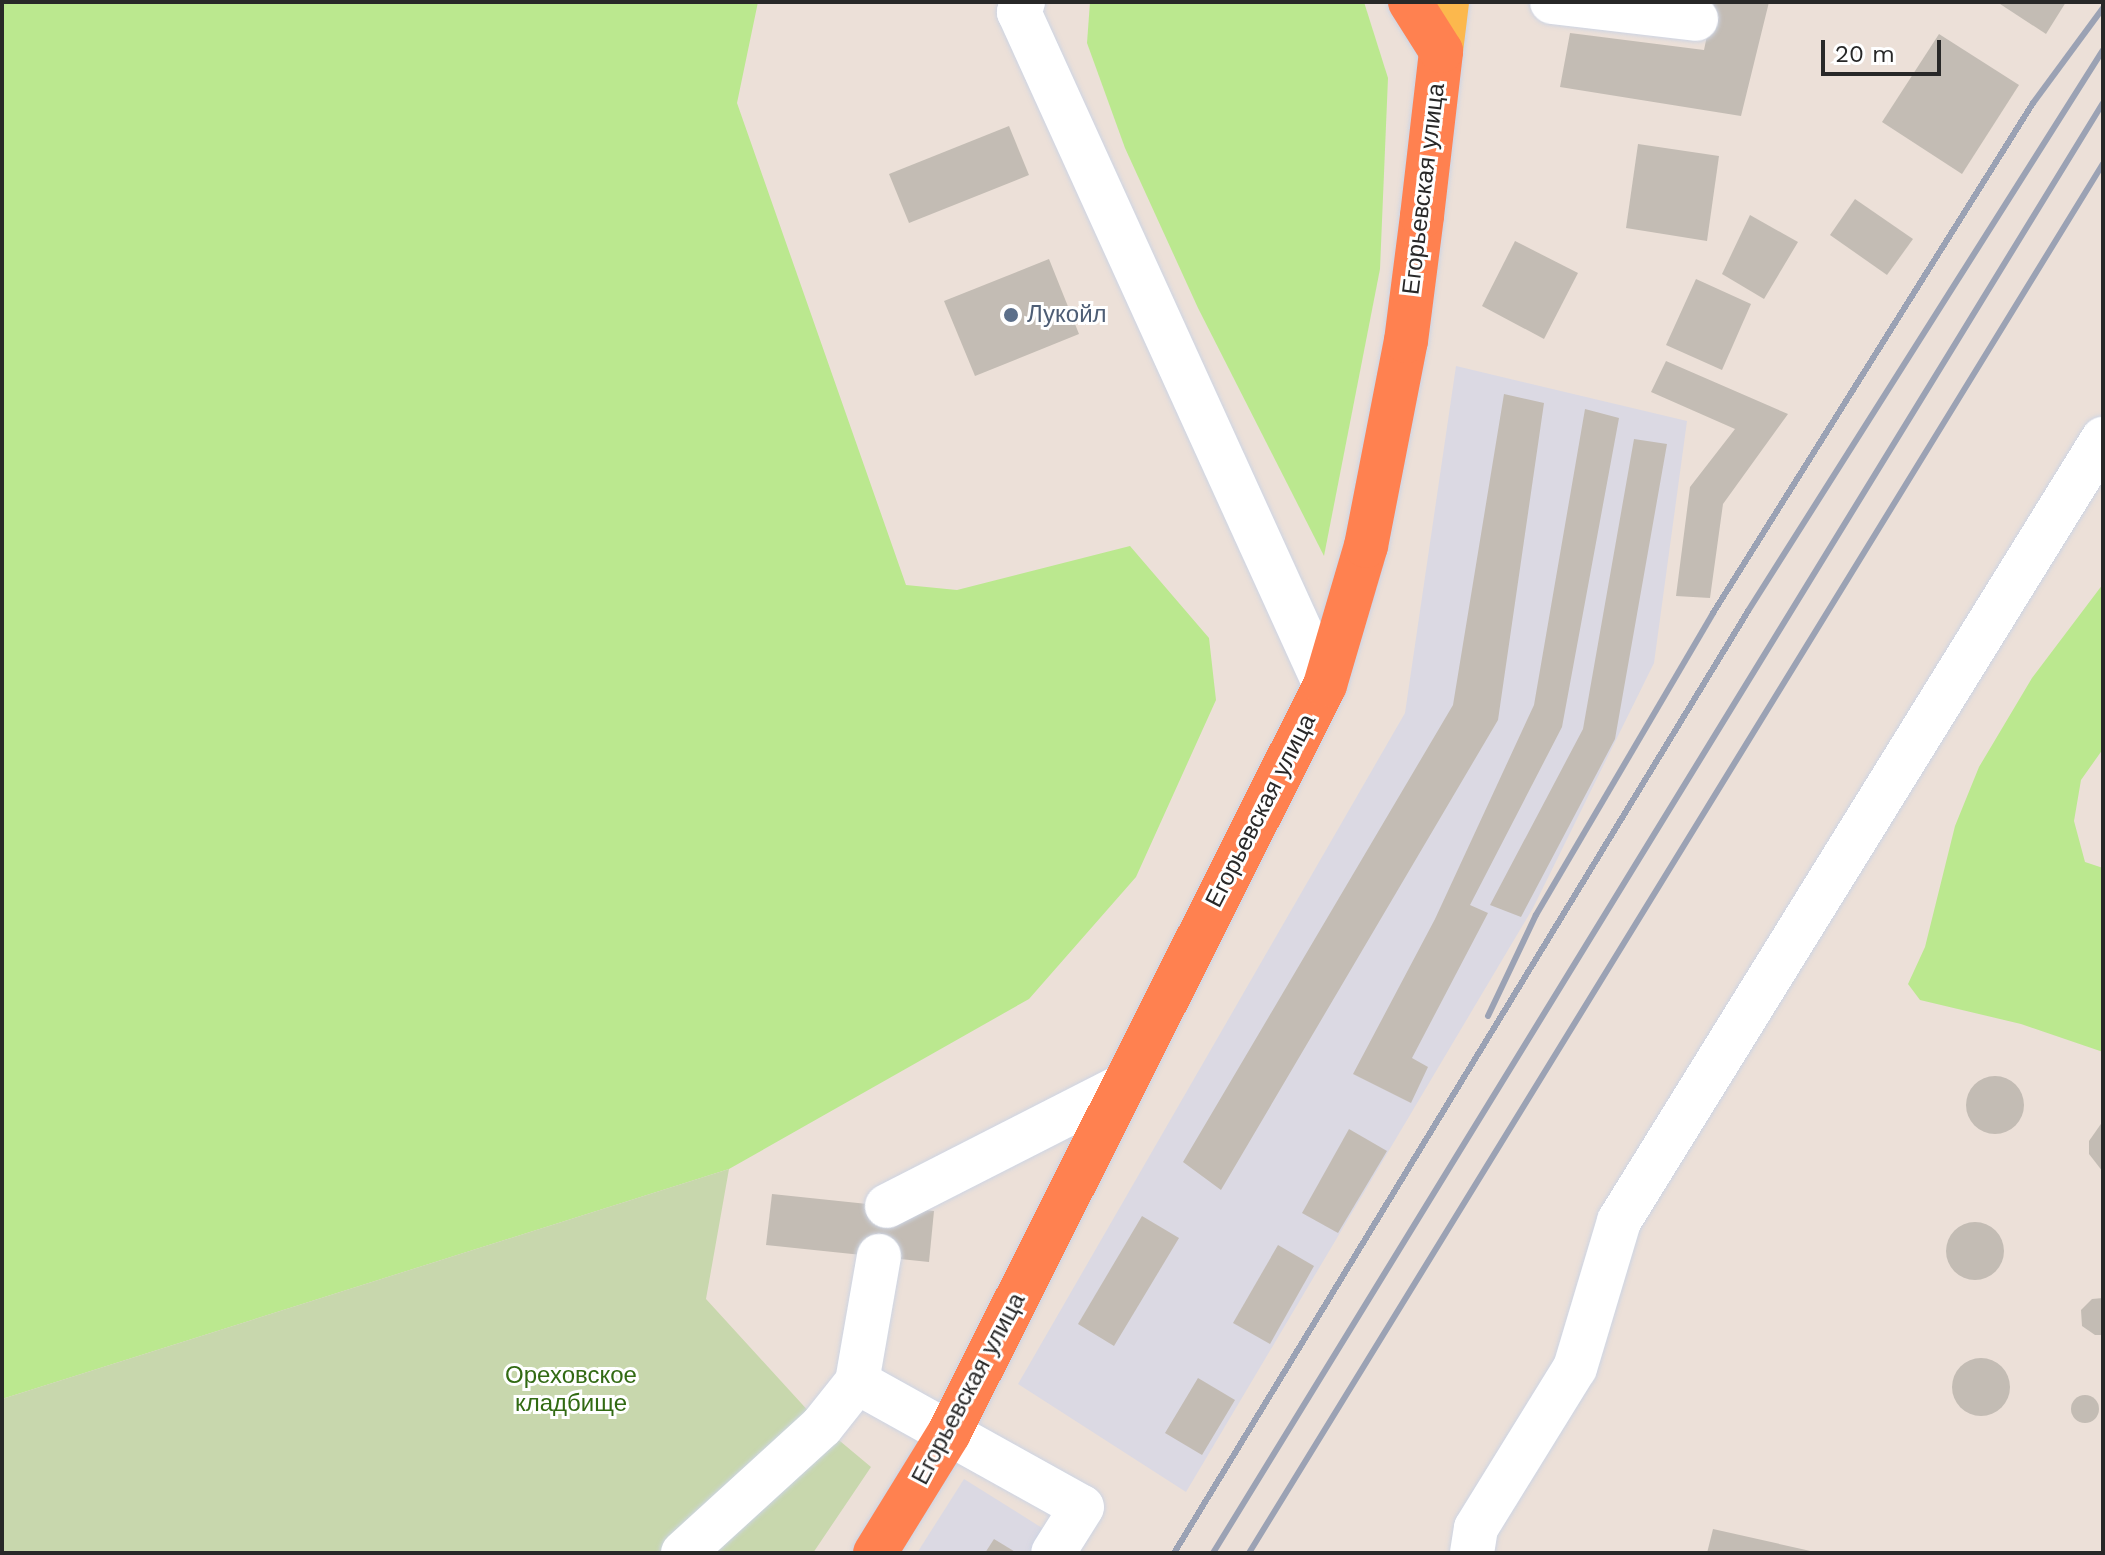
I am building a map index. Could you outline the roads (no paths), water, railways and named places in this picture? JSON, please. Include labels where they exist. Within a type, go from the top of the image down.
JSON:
[{"type":"highway","points":[[1410,2],[1441,51]]},
{"type":"highway","name":"Егорьевская улица","points":[[875,1553],[949,1433],[1325,685],[1366,546],[1406,341],[1441,51]]},
{"type":"main road","name":"Егорьевская улица","points":[[1441,51],[1447,2]]},
{"type":"lane","points":[[1023,2],[1019,12],[1325,685]]},
{"type":"lane","points":[[1552,2],[1696,19]]},
{"type":"lane","points":[[1472,1553],[1476,1528],[1575,1368],[1619,1221],[2103,439]]},
{"type":"lane","points":[[887,1206],[1123,1086]]},
{"type":"lane","points":[[683,1553],[822,1426],[857,1382],[879,1256]]},
{"type":"lane","points":[[857,1382],[1082,1507],[1053,1553]]},
{"type":"railway","points":[[1488,1016],[1536,915],[1713,613],[2033,103],[2103,8]]},
{"type":"railway","points":[[1174,1553],[1748,611],[2103,50]]},
{"type":"railway","points":[[1213,1553],[2103,103]]},
{"type":"railway","points":[[1249,1553],[2103,164]]},
{"type":"place","name":"Лукойл","points":[[1011,315]]},
{"type":"park label","name":"Ореховское кладбище","points":[[571,1390]]}]
